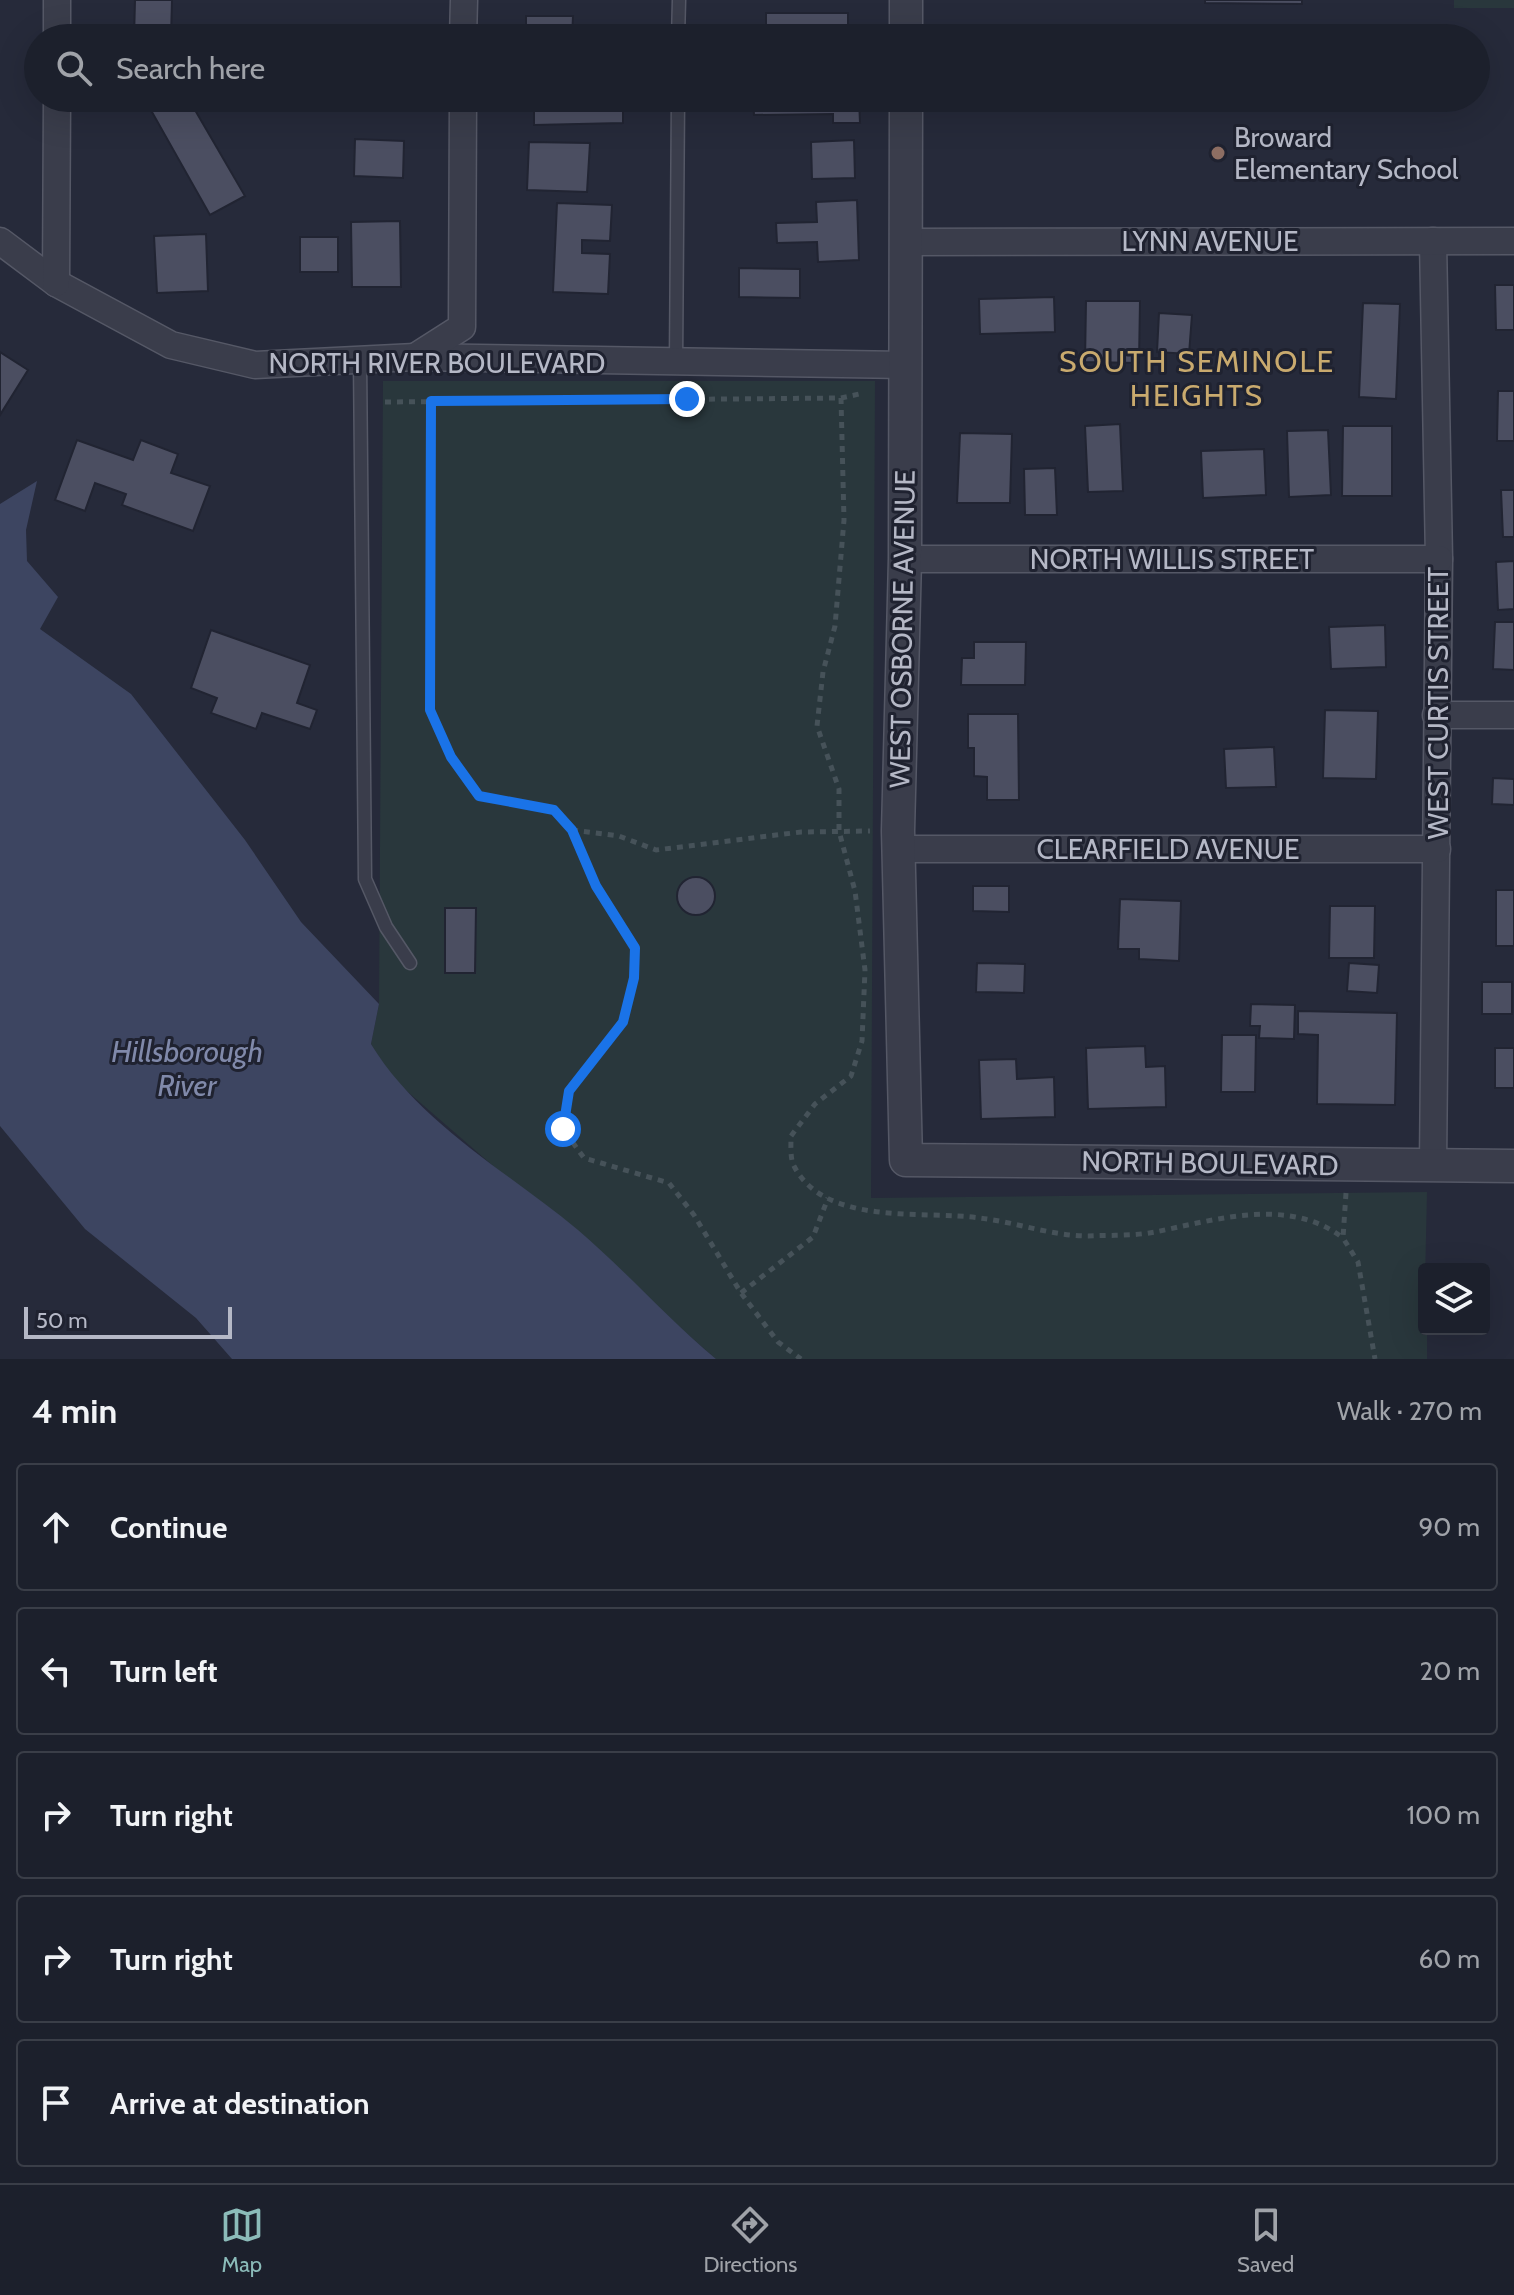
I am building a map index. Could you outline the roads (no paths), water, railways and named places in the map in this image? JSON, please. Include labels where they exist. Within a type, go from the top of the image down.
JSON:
[{"type":"street","points":[[57,0],[57,24]]},
{"type":"street","points":[[463,24],[464,0]]},
{"type":"street","points":[[906,0],[906,24]]},
{"type":"street","points":[[56,283],[57,112]]},
{"type":"street","points":[[415,357],[462,327],[463,112]]},
{"type":"street","name":"WEST OSBORNE AVENUE","points":[[906,112],[905,559],[889,840],[906,1160]]},
{"type":"street","name":"NORTH RIVER BOULEVARD","points":[[0,241],[56,283],[171,345],[255,365],[415,357],[906,365]]},
{"type":"street","name":"WEST CURTIS STREET","points":[[1433,241],[1439,559],[1433,1166]]},
{"type":"street","name":"LYNN AVENUE","points":[[906,242],[1514,241]]},
{"type":"street","name":"NORTH WILLIS STREET","points":[[905,559],[1439,559]]},
{"type":"street","points":[[1436,715],[1514,715]]},
{"type":"street","name":"CLEARFIELD AVENUE","points":[[889,840],[1437,849]]},
{"type":"street","name":"NORTH BOULEVARD","points":[[906,1160],[1514,1166]]},
{"type":"lane","points":[[678,24],[679,0]]},
{"type":"lane","points":[[676,363],[678,112]]},
{"type":"lane","points":[[360,360],[365,879],[386,927],[410,963]]},
{"type":"water","name":"Hillsborough River","points":[[37,481],[26,530],[27,561],[58,597],[40,629],[131,694],[245,840],[301,922],[379,1004],[371,1044],[414,1098],[466,1145],[578,1230],[716,1359],[232,1359],[196,1318],[85,1229],[0,1126],[0,504]]},
{"type":"place","name":"Broward Elementary School","points":[[1218,153]]},
{"type":"district","name":"SOUTH SEMINOLE HEIGHTS","points":[[1197,378]]}]
